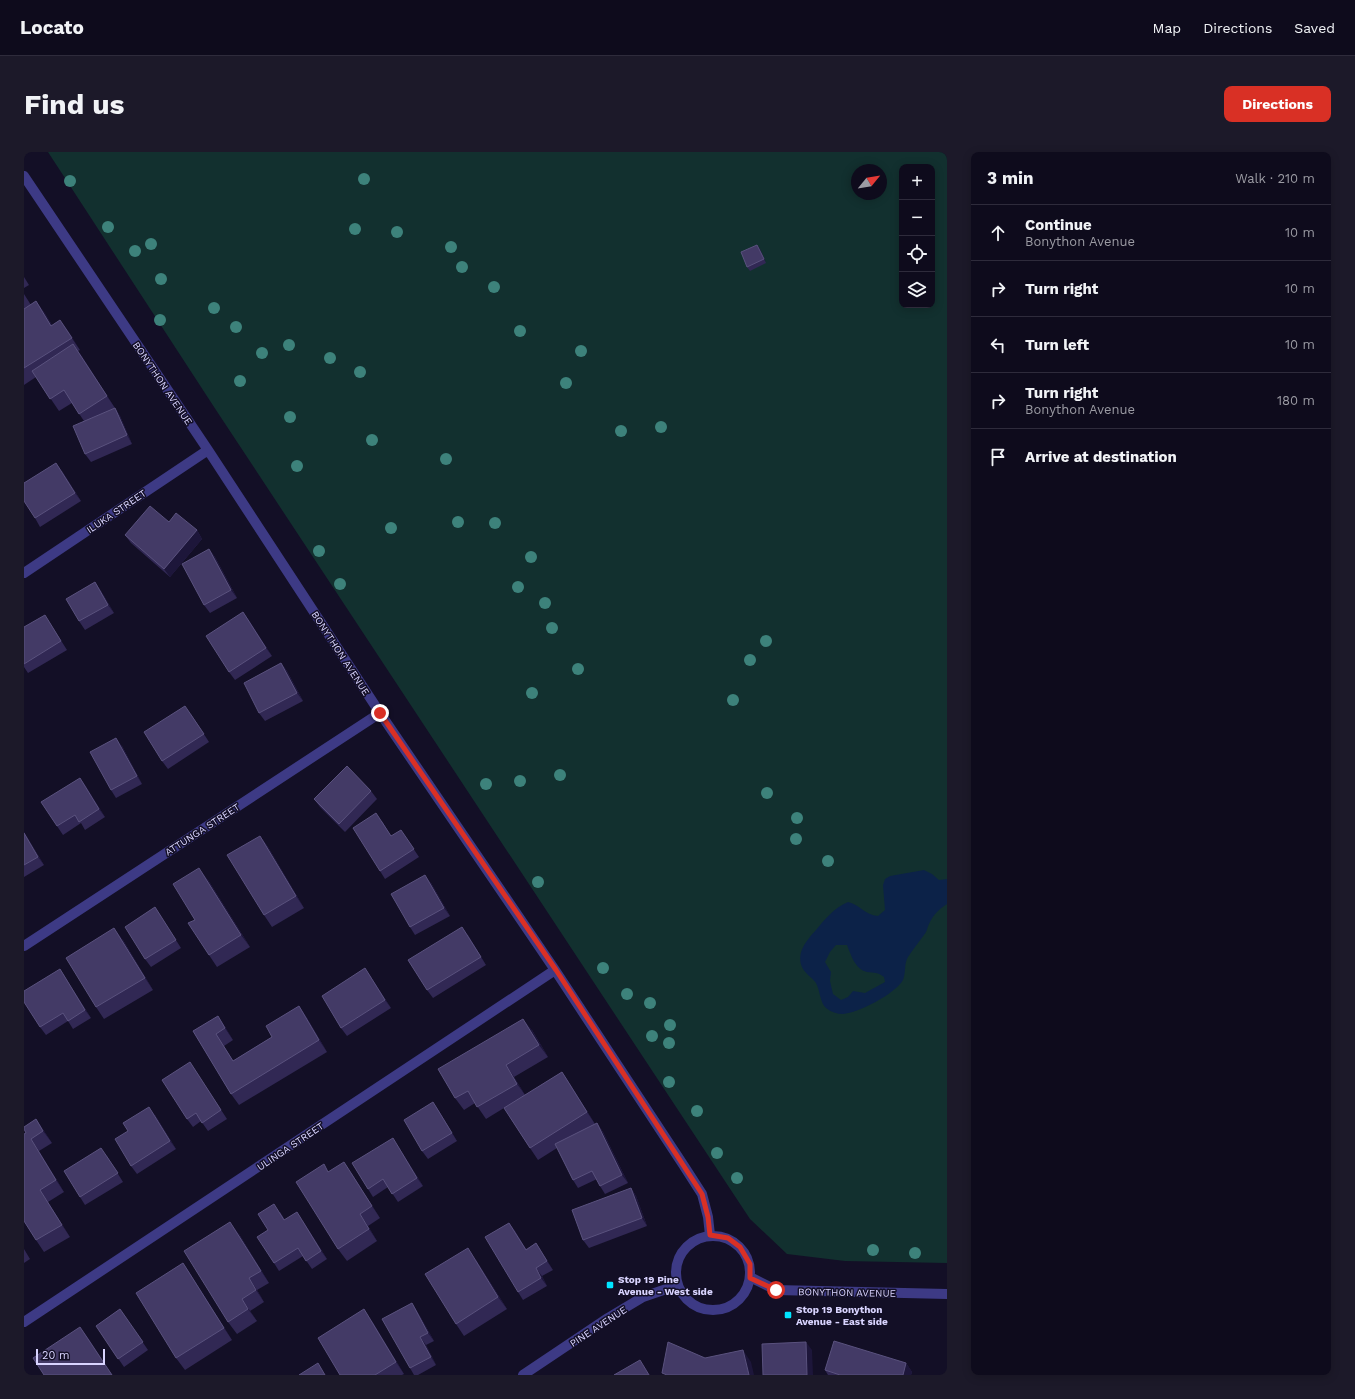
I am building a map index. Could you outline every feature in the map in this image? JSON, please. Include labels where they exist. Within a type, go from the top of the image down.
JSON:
[{"type":"street","name":"BONYTHON AVENUE","points":[[24,176],[208,450],[380,713],[556,970],[702,1194],[708,1217],[710,1235]]},
{"type":"street","name":"ILUKA STREET","points":[[24,573],[208,450]]},
{"type":"street","name":"ATTUNGA STREET","points":[[24,946],[380,713]]},
{"type":"street","name":"ULINGA STREET","points":[[24,1322],[556,970]]},
{"type":"street","points":[[710,1235],[728,1238],[740,1247],[750,1264],[750,1278],[745,1294],[736,1303],[725,1309],[714,1311],[701,1309],[682,1295],[678,1286],[675,1270],[679,1256],[691,1242],[710,1235]]},
{"type":"street","name":"BONYTHON AVENUE","points":[[750,1278],[776,1290],[947,1294]]},
{"type":"street","name":"PINE AVENUE","points":[[523,1375],[608,1318],[643,1297],[678,1286]]},
{"type":"green space","points":[[48,152],[947,152],[947,1263],[845,1261],[787,1254],[750,1219],[216,410]]},
{"type":"water","points":[[924,870],[939,880],[947,879],[947,904],[934,915],[925,934],[908,957],[904,977],[899,985],[876,1002],[858,1010],[843,1014],[832,1012],[824,1006],[816,983],[802,967],[800,956],[801,951],[809,938],[830,914],[838,907],[848,902],[856,905],[869,914],[878,916],[885,910],[883,885],[885,879],[890,876]],"holes":[[[836,945],[847,945],[856,965],[859,968],[867,972],[880,974],[884,977],[885,982],[865,993],[853,991],[848,997],[841,1000],[833,994],[830,981],[831,972],[825,962],[830,952]]]},
{"type":"building","points":[[757,245],[764,259],[747,267],[741,252]]},
{"type":"building","points":[[36,301],[51,326],[60,320],[72,338],[24,368],[24,309]]},
{"type":"building","points":[[73,344],[107,396],[79,414],[64,390],[50,399],[32,371]]},
{"type":"building","points":[[115,408],[127,435],[85,454],[73,426]]},
{"type":"building","points":[[56,463],[75,493],[35,518],[24,501],[24,483]]},
{"type":"building","points":[[150,506],[169,522],[176,513],[197,530],[164,569],[125,535]]},
{"type":"building","points":[[209,549],[231,590],[204,605],[182,564]]},
{"type":"building","points":[[95,582],[108,605],[79,621],[66,599]]},
{"type":"building","points":[[243,612],[266,648],[229,672],[206,636]]},
{"type":"building","points":[[45,615],[61,641],[24,664],[24,627]]},
{"type":"building","points":[[281,663],[297,693],[259,713],[244,683]]},
{"type":"building","points":[[185,706],[204,734],[162,761],[144,732]]},
{"type":"building","points":[[116,738],[137,776],[111,790],[90,752]]},
{"type":"building","points":[[347,766],[371,791],[339,824],[314,799]]},
{"type":"building","points":[[80,778],[99,809],[79,822],[75,815],[57,826],[41,802]]},
{"type":"building","points":[[376,813],[391,836],[401,830],[414,849],[380,871],[353,828]]},
{"type":"building","points":[[24,833],[38,857],[24,865]]},
{"type":"building","points":[[260,836],[296,896],[264,915],[227,855]]},
{"type":"building","points":[[199,868],[241,935],[209,955],[188,923],[195,920],[173,884]]},
{"type":"building","points":[[425,875],[444,908],[410,927],[391,894]]},
{"type":"building","points":[[155,907],[176,940],[145,959],[125,927]]},
{"type":"building","points":[[462,927],[481,957],[427,990],[408,960]]},
{"type":"building","points":[[114,928],[145,978],[96,1007],[66,958]]},
{"type":"building","points":[[365,968],[385,1000],[341,1028],[322,996]]},
{"type":"building","points":[[60,969],[85,1010],[68,1021],[63,1013],[40,1027],[24,1002],[24,991]]},
{"type":"building","points":[[299,1006],[319,1040],[231,1094],[193,1031],[218,1016],[225,1028],[216,1034],[233,1061],[272,1037],[266,1026]]},
{"type":"building","points":[[523,1019],[539,1045],[506,1065],[517,1084],[477,1107],[468,1091],[455,1098],[438,1069]]},
{"type":"building","points":[[190,1062],[221,1110],[202,1123],[196,1113],[187,1119],[162,1080]]},
{"type":"building","points":[[562,1072],[587,1112],[530,1148],[504,1108]]},
{"type":"building","points":[[433,1102],[452,1133],[422,1151],[404,1120]]},
{"type":"building","points":[[149,1107],[170,1141],[131,1166],[115,1139],[128,1131],[123,1123]]},
{"type":"building","points":[[36,1119],[43,1131],[31,1139],[56,1180],[40,1190],[62,1225],[36,1240],[24,1221],[24,1134],[26,1133],[24,1127]]},
{"type":"building","points":[[597,1123],[622,1175],[600,1186],[592,1171],[573,1180],[555,1144]]},
{"type":"building","points":[[393,1138],[417,1178],[392,1194],[383,1179],[368,1189],[352,1163]]},
{"type":"building","points":[[101,1148],[118,1173],[80,1197],[64,1171]]},
{"type":"building","points":[[344,1162],[372,1206],[360,1214],[369,1229],[338,1249],[296,1182],[324,1164],[328,1172]]},
{"type":"building","points":[[631,1188],[642,1218],[583,1240],[572,1210]]},
{"type":"building","points":[[274,1204],[284,1220],[297,1212],[321,1251],[306,1261],[298,1248],[274,1263],[257,1237],[268,1230],[258,1214]]},
{"type":"building","points":[[230,1222],[261,1271],[249,1278],[256,1290],[242,1299],[248,1309],[228,1322],[184,1251]]},
{"type":"building","points":[[509,1223],[526,1250],[536,1243],[547,1261],[536,1268],[541,1278],[518,1292],[485,1237]]},
{"type":"building","points":[[468,1248],[498,1297],[456,1324],[425,1274]]},
{"type":"building","points":[[183,1263],[224,1328],[176,1358],[136,1293]]},
{"type":"building","points":[[412,1303],[428,1333],[420,1337],[431,1357],[410,1368],[382,1319]]},
{"type":"building","points":[[120,1309],[143,1342],[118,1359],[96,1326]]},
{"type":"building","points":[[364,1309],[396,1362],[375,1375],[340,1375],[318,1338]]},
{"type":"building","points":[[80,1327],[112,1375],[44,1375],[33,1358]]},
{"type":"building","points":[[834,1341],[906,1363],[903,1375],[840,1375],[825,1370]]},
{"type":"building","points":[[668,1342],[705,1358],[743,1350],[749,1375],[667,1375],[662,1373]]},
{"type":"building","points":[[806,1342],[807,1375],[763,1375],[762,1344]]},
{"type":"building","points":[[640,1360],[649,1375],[614,1375]]},
{"type":"building","points":[[318,1363],[325,1375],[299,1375]]},
{"type":"place","name":"Stop 19 Pine Avenue - West side","points":[[610,1285]]},
{"type":"place","name":"Stop 19 Bonython Avenue - East side","points":[[788,1315]]},
{"type":"route","points":[[380,713],[556,970],[702,1194],[708,1217],[710,1235],[728,1238],[740,1247],[750,1264],[750,1278],[776,1290]]}]
